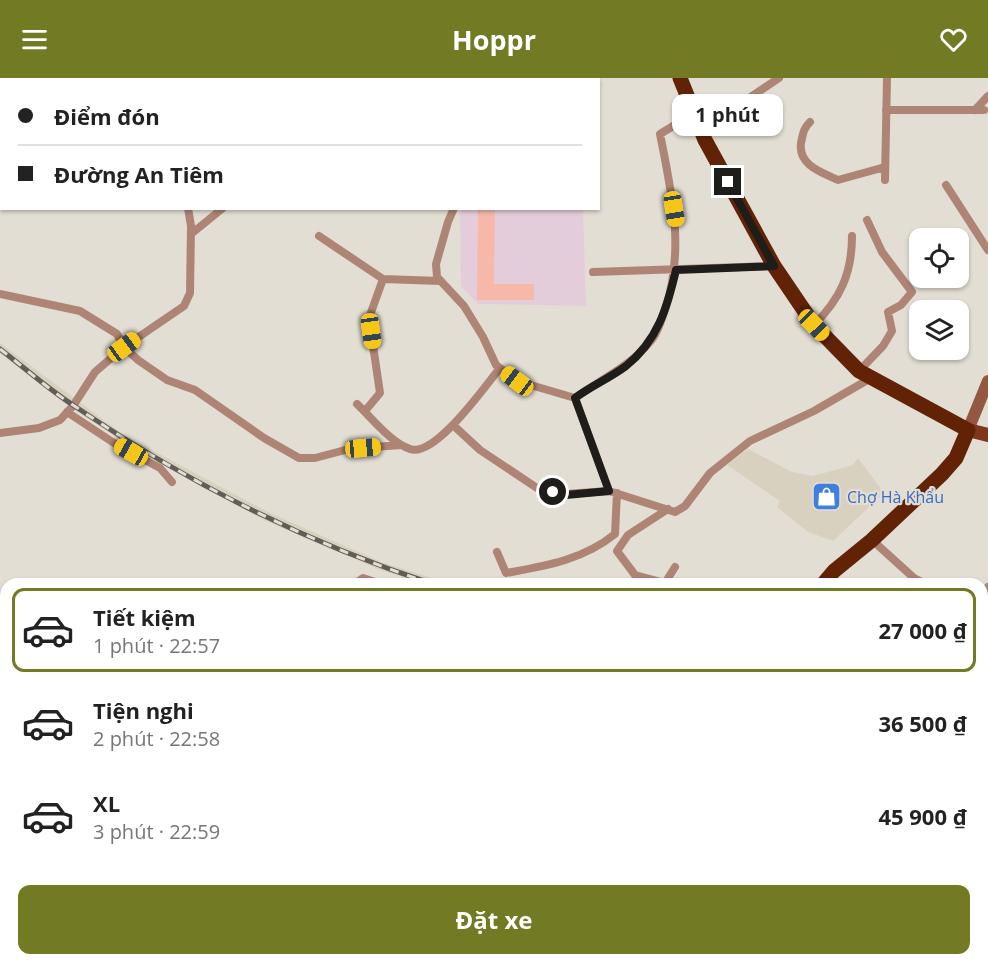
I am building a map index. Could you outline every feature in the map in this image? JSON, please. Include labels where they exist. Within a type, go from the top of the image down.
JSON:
[{"type":"highway","points":[[680,78],[693,114],[774,266],[814,325],[865,375],[968,430],[956,459],[872,540],[829,578]]},
{"type":"main road","points":[[968,430],[988,435]]},
{"type":"street","points":[[740,105],[779,78]]},
{"type":"street","points":[[885,180],[887,78]]},
{"type":"street","points":[[886,110],[979,110],[988,96]]},
{"type":"street","points":[[453,210],[436,264],[441,282],[464,306],[500,368],[517,381],[575,398],[625,367],[651,342],[661,322],[676,270],[677,230],[660,134],[693,114]]},
{"type":"street","points":[[810,122],[804,128],[800,153],[805,162],[816,169],[838,180],[885,166]]},
{"type":"street","points":[[946,185],[988,250]]},
{"type":"street","points":[[0,433],[39,428],[60,420],[95,372],[124,347],[184,306],[190,293],[191,234],[188,210]]},
{"type":"street","points":[[191,234],[221,210]]},
{"type":"street","points":[[453,425],[480,450],[540,490],[566,495],[613,492],[675,512],[685,506],[710,473],[750,441],[814,411],[865,375],[892,330],[888,312],[901,305],[912,292],[882,252],[867,220]]},
{"type":"street","points":[[319,236],[383,279],[441,282]]},
{"type":"street","points":[[814,325],[834,305],[849,270],[852,236]]},
{"type":"street","points":[[593,272],[774,266]]},
{"type":"street","points":[[365,411],[380,393],[369,318],[383,279]]},
{"type":"street","points":[[0,294],[80,311],[117,334],[124,347],[138,360],[167,380],[195,390],[264,438],[299,458],[315,458],[349,449],[401,445]]},
{"type":"street","points":[[357,404],[401,445],[412,450],[421,449],[453,425],[500,368]]},
{"type":"street","points":[[968,430],[988,381]]},
{"type":"street","points":[[497,552],[506,573],[545,566],[599,547],[615,534],[613,492],[575,398]]},
{"type":"street","points":[[67,412],[160,468],[172,482]]},
{"type":"street","points":[[646,578],[635,575],[617,551],[628,535],[668,509]]},
{"type":"street","points":[[616,529],[628,535]]},
{"type":"street","points":[[872,540],[914,578]]},
{"type":"street","points":[[667,578],[675,567]]},
{"type":"shaded area","points":[[462,210],[583,210],[586,306],[478,304],[461,286],[460,214]]},
{"type":"shaded area","points":[[0,343],[124,435],[266,511],[381,562],[432,578],[406,578],[380,570],[264,520],[122,441],[70,407],[0,353]]},
{"type":"shaded area","name":"Chợ Hà Khẩu","points":[[748,449],[792,472],[813,476],[853,465],[858,458],[884,493],[833,541],[808,532],[777,507],[780,501],[727,465]]},
{"type":"building","points":[[478,210],[495,210],[494,284],[534,284],[534,300],[477,300]]},
{"type":"railway","points":[[0,349],[66,400],[117,434],[204,485],[293,529],[415,578]]},
{"type":"place","name":"Chợ Hà Khẩu","points":[[826,497]]},
{"type":"route","points":[[553,492],[566,495],[578,492],[609,491],[575,398],[597,382],[625,367],[651,342],[661,322],[676,270],[774,266],[728,182]]}]
